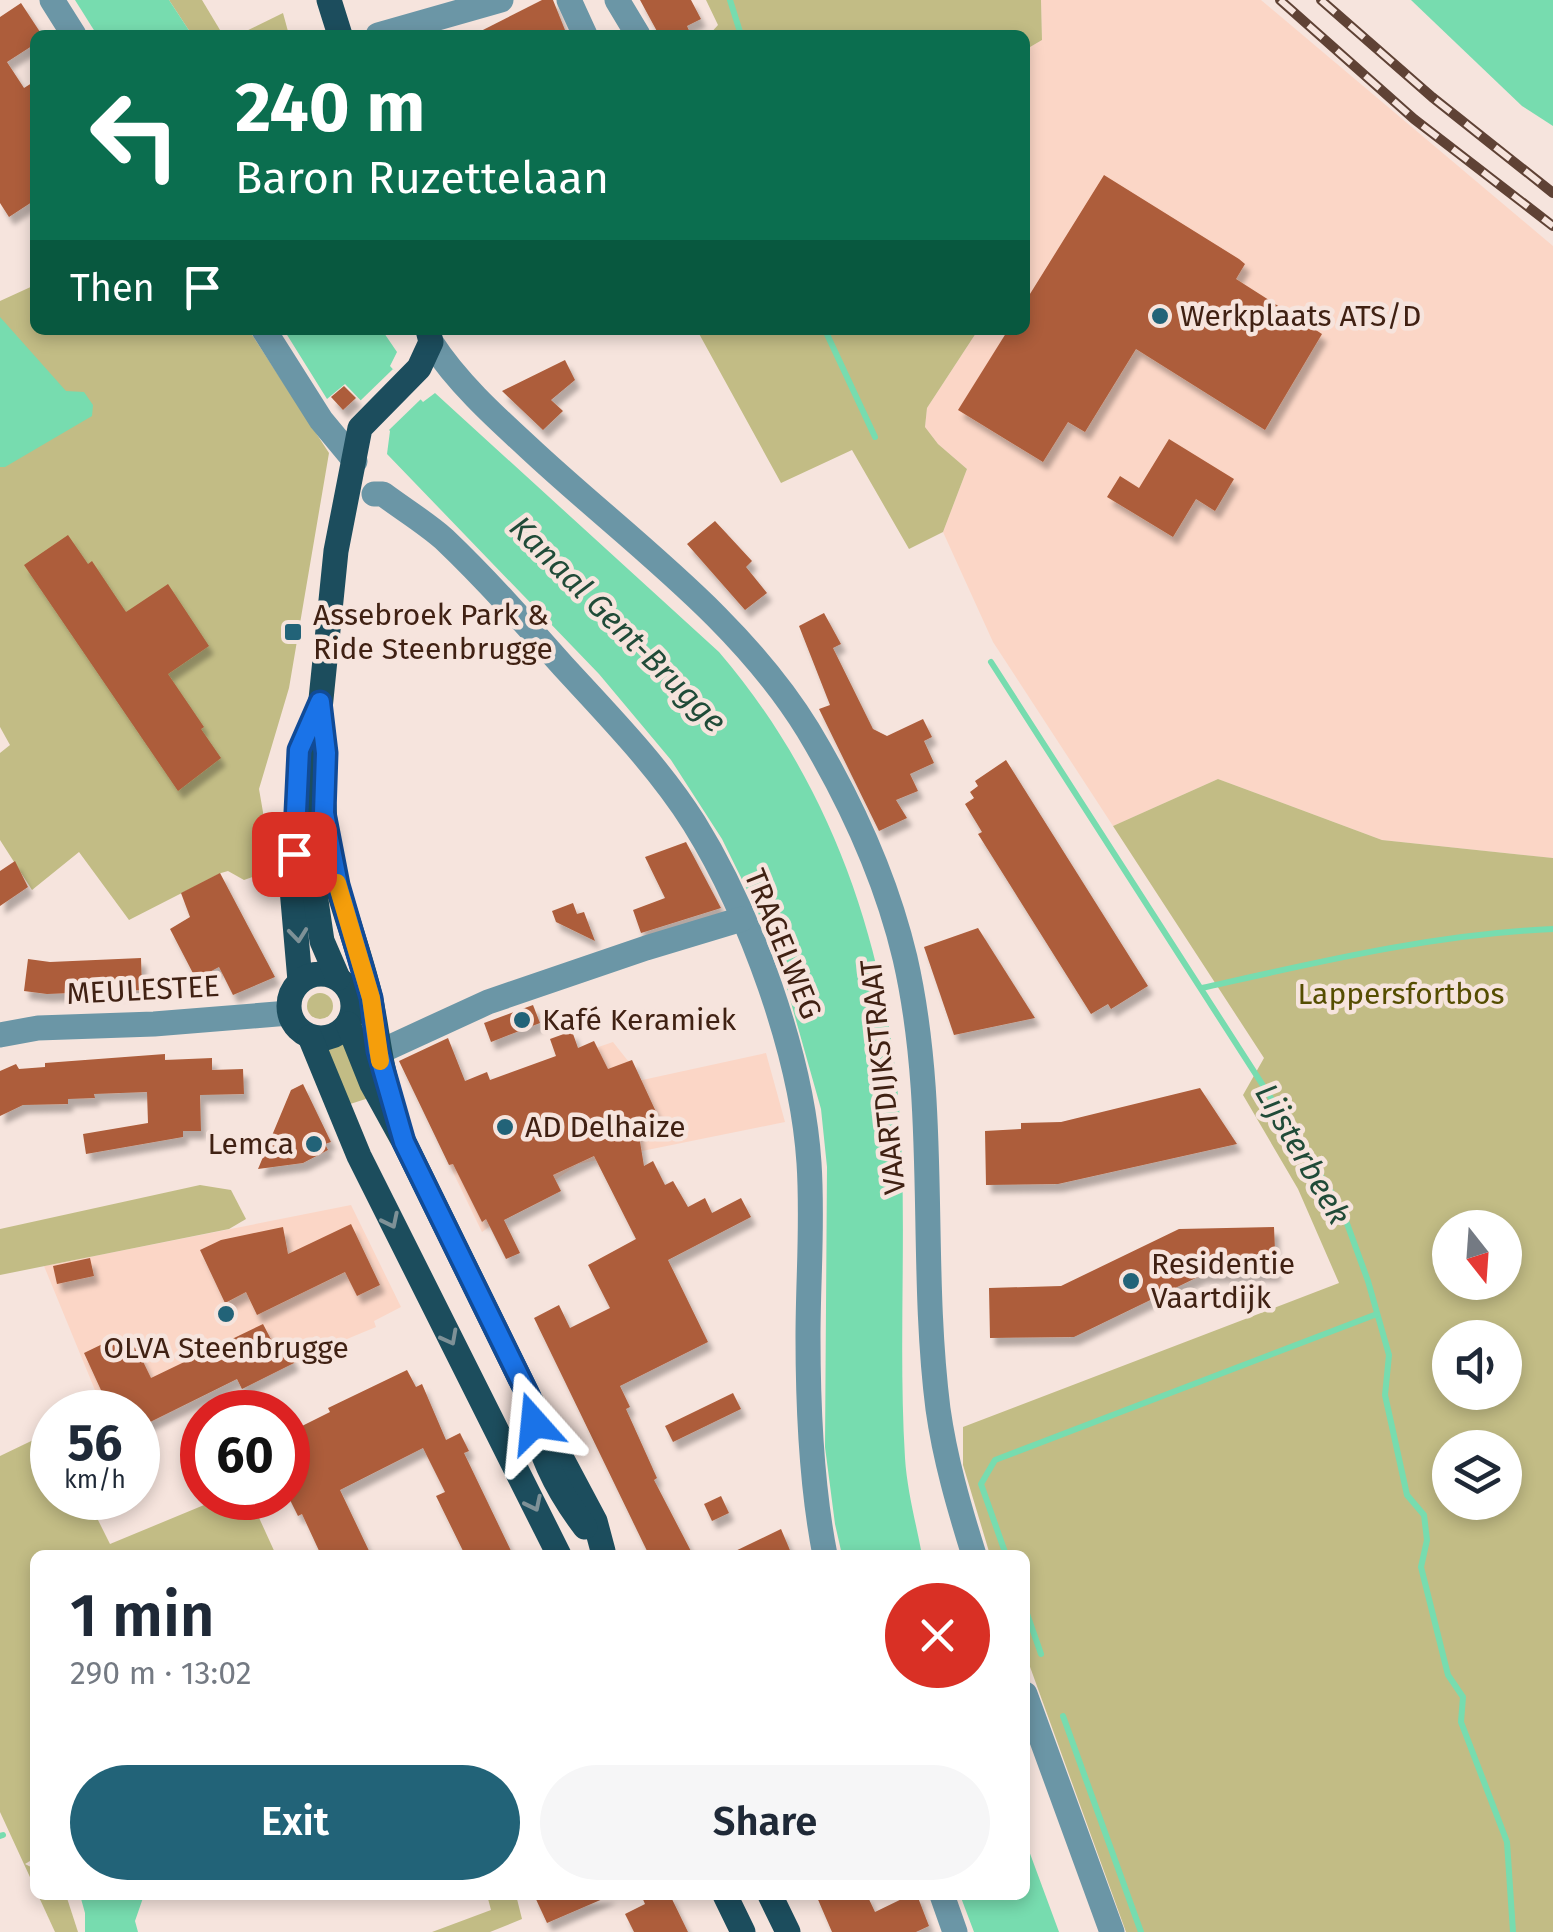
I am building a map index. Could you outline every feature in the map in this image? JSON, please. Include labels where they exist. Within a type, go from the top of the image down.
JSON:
[{"type":"main road","points":[[329,0],[338,30]]},
{"type":"main road","points":[[338,978],[322,941],[314,888],[310,808],[338,537],[360,428],[420,368],[429,336]]},
{"type":"main road","points":[[300,981],[292,888],[299,750],[320,702]]},
{"type":"main road","points":[[320,702],[326,753],[324,813],[338,885],[371,998],[378,1051],[404,1142]]},
{"type":"main road","points":[[312,974],[338,978],[348,986],[353,999],[348,1024],[338,1034],[310,1037],[289,1013],[292,990],[312,974]]},
{"type":"main road","points":[[348,1024],[372,1084],[529,1397],[539,1448],[565,1500],[602,1550]]},
{"type":"main road","points":[[310,1037],[359,1156],[556,1550]]},
{"type":"main road","points":[[727,1900],[743,1932]]},
{"type":"main road","points":[[772,1900],[788,1932]]},
{"type":"street","points":[[52,0],[71,30]]},
{"type":"street","points":[[395,30],[500,0]]},
{"type":"street","points":[[569,0],[584,30]]},
{"type":"street","points":[[617,0],[635,30]]},
{"type":"street","points":[[267,335],[322,420],[354,461]]},
{"type":"street","name":"VAARTDIJKSTRAAT","points":[[429,336],[441,358],[516,436],[711,611],[765,667],[823,757],[871,854],[893,912],[914,1008],[928,1156],[938,1406],[946,1455],[973,1550]]},
{"type":"street","name":"TRAGELWEG","points":[[374,494],[383,494],[441,537],[592,698],[692,821],[742,920],[786,1036],[806,1118],[812,1254],[808,1336],[813,1461],[825,1550]]},
{"type":"street","points":[[388,1048],[488,1002],[742,920]]},
{"type":"street","name":"MEULESTEE","points":[[0,1035],[38,1028],[289,1013]]},
{"type":"street","points":[[1030,1708],[1112,1932]]},
{"type":"street","points":[[944,1900],[955,1932]]},
{"type":"shaded area","points":[[1041,0],[1261,0],[1553,246],[1553,858],[1382,840],[1218,779],[1113,826],[993,642],[943,532],[967,469],[925,427],[927,408],[975,335],[1030,335],[1030,47],[1042,40]]},
{"type":"shaded area","points":[[613,1042],[640,1076],[624,1084],[766,1053],[785,1122],[578,1164],[482,1232],[434,1133],[587,1051]]},
{"type":"shaded area","name":"OLVA Steenbrugge","points":[[351,1205],[401,1307],[374,1321],[376,1327],[242,1389],[237,1379],[215,1390],[180,1390],[180,1407],[160,1417],[160,1390],[95,1390],[44,1266]]},
{"type":"green space","points":[[169,0],[202,0],[220,30],[189,30]]},
{"type":"green space","points":[[706,0],[1041,0],[1042,40],[1030,47],[1030,30],[714,30],[718,25]]},
{"type":"green space","points":[[283,13],[288,30],[248,30]]},
{"type":"green space","points":[[30,287],[30,335],[252,335],[329,453],[289,688],[259,789],[273,870],[244,880],[228,871],[221,873],[129,920],[79,852],[32,890],[0,840],[0,753],[10,745],[0,727],[0,301]]},
{"type":"green space","points":[[700,335],[975,335],[927,408],[925,427],[967,469],[943,532],[909,549],[852,450],[781,483]]},
{"type":"green space","name":"Lappersfortbos","points":[[1218,779],[1382,840],[1553,858],[1553,1932],[1126,1932],[1030,1667],[1030,1550],[988,1550],[963,1465],[963,1427],[1339,1283],[1298,1189],[1243,1095],[1264,1058],[1113,826]]},
{"type":"green space","points":[[320,993],[329,997],[333,1006],[329,1015],[320,1019],[311,1015],[307,1006],[311,997]]},
{"type":"green space","points":[[347,1041],[372,1097],[347,1105],[324,1050]]},
{"type":"green space","points":[[200,1185],[231,1190],[246,1219],[229,1229],[0,1275],[0,1229]]},
{"type":"green space","points":[[30,1442],[30,1520],[98,1520],[110,1544],[180,1515],[180,1520],[260,1520],[274,1550],[30,1550],[30,1861],[25,1864],[30,1866],[30,1877],[0,1812],[0,1456]]},
{"type":"green space","points":[[40,1900],[68,1900],[78,1932],[55,1932]]},
{"type":"green space","points":[[488,1900],[517,1900],[522,1919],[490,1932],[432,1932],[491,1910]]},
{"type":"water","points":[[75,0],[169,0],[189,30],[94,30]]},
{"type":"water","points":[[1411,0],[1553,0],[1553,126],[1522,106]]},
{"type":"water","points":[[0,317],[66,391],[84,392],[93,405],[92,416],[5,467],[0,467]]},
{"type":"water","name":"Kanaal Gent-Brugge","points":[[287,335],[385,335],[397,352],[390,366],[423,402],[435,393],[719,652],[762,707],[798,765],[829,827],[854,891],[874,956],[888,1024],[902,1162],[905,1458],[921,1550],[841,1550],[825,1447],[827,1167],[821,1109],[786,985],[757,910],[722,839],[671,760],[599,674],[387,454],[390,431],[345,384],[327,399]]},
{"type":"water","points":[[1030,1854],[1059,1932],[974,1932],[962,1900],[1030,1900]]},
{"type":"water","points":[[81,1900],[142,1900],[135,1921],[138,1932],[85,1932]]},
{"type":"pier","points":[[393,369],[422,398],[388,431],[360,401]]},
{"type":"building","points":[[542,0],[553,0],[565,30],[483,30]]},
{"type":"building","points":[[640,0],[691,0],[701,19],[687,26],[689,30],[656,30]]},
{"type":"building","points":[[21,3],[39,30],[30,30],[30,47],[7,62],[24,88],[30,84],[30,203],[9,217],[0,203],[0,17]]},
{"type":"building","name":"Werkplaats ATS/D","points":[[1104,175],[1239,259],[1245,264],[1236,279],[1322,334],[1265,430],[1136,349],[1085,432],[1068,422],[1043,462],[958,410],[1005,335],[1030,335],[1030,294]]},
{"type":"building","points":[[565,360],[575,380],[551,400],[563,411],[543,430],[502,391]]},
{"type":"building","points":[[344,386],[356,398],[343,410],[331,397]]},
{"type":"building","points":[[1169,439],[1234,479],[1215,511],[1196,499],[1173,537],[1107,497],[1120,476],[1139,488]]},
{"type":"building","points":[[715,521],[752,561],[746,567],[767,593],[745,610],[687,544]]},
{"type":"building","points":[[68,535],[88,564],[92,561],[126,612],[168,584],[209,646],[168,674],[221,758],[178,791],[24,565]]},
{"type":"building","points":[[824,613],[841,644],[833,648],[873,729],[887,736],[923,719],[932,737],[924,741],[934,763],[910,774],[918,791],[896,800],[907,818],[879,831],[819,709],[830,705],[799,626]]},
{"type":"building","points":[[1006,760],[1148,986],[1111,1009],[1108,1004],[1091,1014],[978,834],[982,832],[965,804],[974,798],[970,792],[978,786],[975,781]]},
{"type":"building","points":[[686,842],[721,908],[641,933],[633,910],[665,898],[645,857]]},
{"type":"building","points":[[15,861],[28,887],[0,906],[0,871]]},
{"type":"building","points":[[220,873],[275,977],[233,995],[219,967],[196,979],[170,929],[190,917],[181,893]]},
{"type":"building","points":[[573,903],[577,914],[584,912],[595,941],[556,922],[552,911]]},
{"type":"building","points":[[978,928],[1035,1018],[954,1035],[924,947]]},
{"type":"building","points":[[141,958],[142,990],[47,994],[24,991],[28,959],[50,962]]},
{"type":"building","points":[[533,1005],[540,1023],[491,1042],[484,1023]]},
{"type":"building","points":[[572,1031],[578,1048],[594,1041],[608,1069],[632,1060],[657,1114],[637,1124],[644,1166],[653,1161],[665,1185],[673,1181],[688,1207],[705,1198],[712,1213],[741,1198],[751,1217],[668,1260],[708,1342],[620,1386],[630,1407],[626,1409],[657,1478],[654,1480],[690,1550],[647,1550],[534,1318],[559,1305],[570,1328],[610,1308],[588,1265],[636,1239],[594,1156],[553,1175],[561,1191],[504,1220],[520,1253],[506,1259],[453,1164],[449,1165],[399,1061],[448,1038],[465,1081],[487,1072],[490,1080],[556,1056],[550,1039]]},
{"type":"building","points":[[165,1054],[165,1060],[212,1058],[212,1070],[243,1069],[244,1094],[200,1095],[201,1131],[183,1131],[183,1137],[86,1154],[83,1134],[148,1123],[147,1092],[94,1094],[95,1098],[68,1099],[68,1104],[23,1105],[0,1116],[0,1071],[16,1064],[19,1069],[45,1067],[45,1063]]},
{"type":"building","points":[[303,1084],[331,1142],[325,1144],[328,1150],[303,1163],[258,1169],[291,1090]]},
{"type":"building","name":"Residentie Vaartdijk","points":[[1200,1088],[1237,1144],[1058,1184],[986,1185],[985,1131],[1021,1129],[1021,1123],[1061,1122]]},
{"type":"building","points":[[351,1224],[380,1285],[357,1296],[345,1272],[257,1315],[246,1292],[225,1303],[200,1250],[221,1240],[283,1227],[288,1254]]},
{"type":"building","name":"Residentie Vaartdijk","points":[[1274,1227],[1276,1274],[1202,1275],[1074,1337],[990,1338],[989,1288],[1061,1286],[1179,1229]]},
{"type":"building","points":[[90,1258],[94,1276],[57,1284],[53,1266]]},
{"type":"building","points":[[263,1324],[275,1347],[284,1343],[294,1363],[242,1389],[237,1379],[215,1390],[180,1390],[180,1407],[160,1417],[160,1390],[101,1390],[84,1353],[119,1336],[127,1351],[136,1347],[151,1378]]},
{"type":"building","points":[[407,1370],[416,1387],[422,1384],[446,1440],[460,1433],[469,1451],[464,1453],[511,1550],[463,1550],[436,1496],[445,1492],[423,1448],[340,1490],[369,1550],[319,1550],[305,1520],[310,1520],[310,1422],[330,1412],[328,1408]]},
{"type":"building","points":[[733,1393],[741,1409],[673,1442],[665,1426]]},
{"type":"building","points":[[721,1496],[729,1513],[712,1521],[704,1504]]},
{"type":"building","points":[[781,1529],[790,1550],[737,1550]]},
{"type":"building","points":[[536,1900],[600,1900],[547,1923]]},
{"type":"building","points":[[643,1900],[672,1900],[688,1932],[634,1932],[625,1914],[645,1904]]},
{"type":"building","points":[[818,1900],[869,1900],[875,1912],[900,1900],[919,1900],[929,1926],[916,1932],[832,1932]]},
{"type":"waterway","name":"Lijsterbeek","points":[[730,0],[739,30]]},
{"type":"waterway","name":"Lijsterbeek","points":[[827,335],[875,437]]},
{"type":"waterway","name":"Lijsterbeek","points":[[991,662],[1341,1207],[1389,1355],[1385,1395],[1407,1495],[1424,1515],[1427,1540],[1421,1567],[1448,1675],[1463,1697],[1461,1722],[1507,1842],[1513,1932]]},
{"type":"waterway","points":[[1202,988],[1420,943],[1553,929]]},
{"type":"waterway","points":[[1004,1550],[981,1484],[995,1460],[1377,1314]]},
{"type":"waterway","points":[[1030,1622],[1041,1654]]},
{"type":"waterway","points":[[1063,1716],[1141,1932]]},
{"type":"railway","points":[[1280,0],[1414,119],[1553,226]]},
{"type":"railway","points":[[1321,0],[1432,97],[1553,193]]},
{"type":"slow traffic","points":[[337,883],[371,998],[380,1061]]},
{"type":"place","name":"Werkplaats ATS/D","points":[[1160,316]]},
{"type":"place","name":"Assebroek Park & Ride Steenbrugge","points":[[293,632]]},
{"type":"place","name":"Kafé Keramiek","points":[[522,1020]]},
{"type":"place","name":"AD Delhaize","points":[[505,1127]]},
{"type":"place","name":"Lemca","points":[[314,1144]]},
{"type":"place","name":"Residentie Vaartdijk","points":[[1131,1281]]},
{"type":"place","name":"OLVA Steenbrugge","points":[[226,1314]]},
{"type":"route","points":[[294,854],[299,750],[320,702],[326,753],[324,813],[338,885],[371,998],[378,1051],[404,1142],[529,1397],[534,1423]]}]
